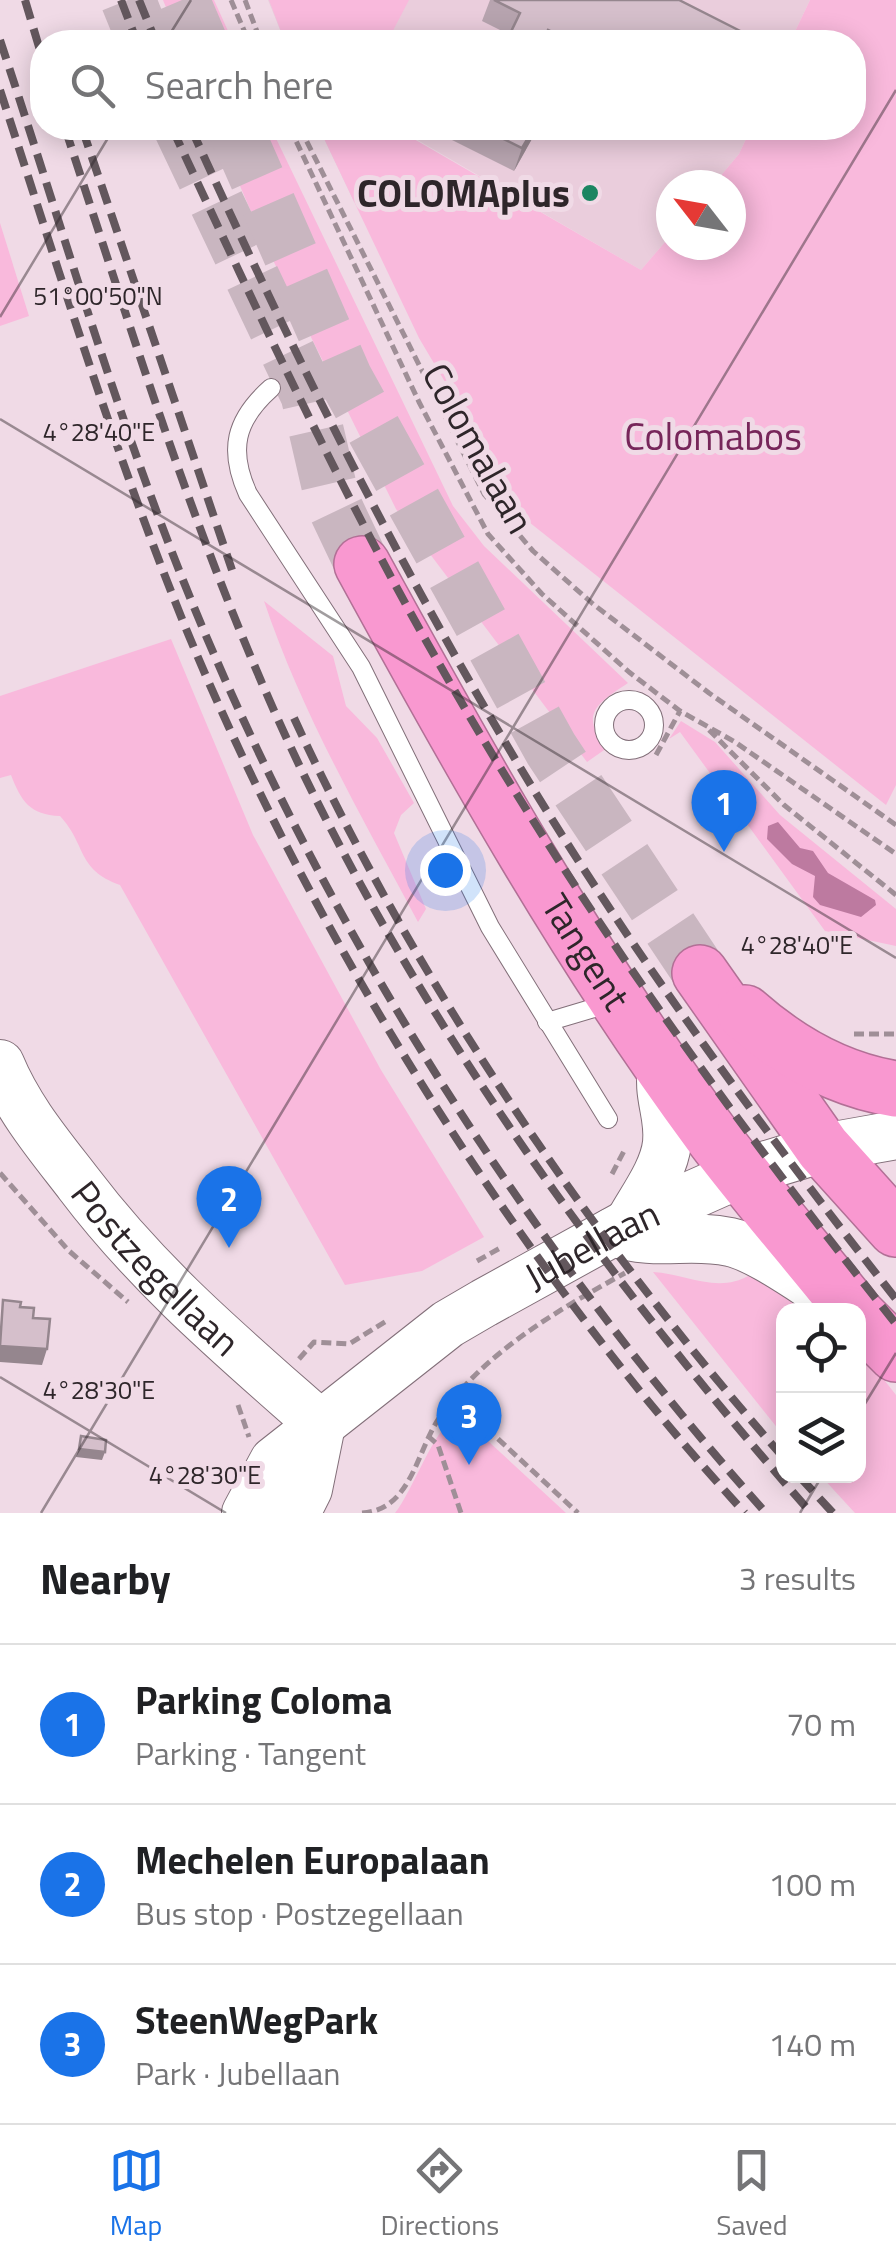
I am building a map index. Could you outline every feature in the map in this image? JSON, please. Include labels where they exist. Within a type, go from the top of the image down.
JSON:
[{"type":"highway","name":"Tangent","points":[[362,564],[529,856],[663,1063],[847,1303]]},
{"type":"highway","points":[[896,1089],[821,1066],[778,1042],[702,975],[823,1148],[896,1229]]},
{"type":"highway","points":[[866,1324],[896,1354]]},
{"type":"main road","points":[[663,1063],[658,1088],[667,1144],[621,1228],[645,1242],[686,1239],[738,1244],[840,1303]]},
{"type":"main road","name":"Postzegellaan","points":[[4,1078],[104,1222],[192,1311],[322,1425]]},
{"type":"main road","name":"Jubellaan","points":[[246,1513],[274,1461],[448,1324],[621,1228],[744,1172],[823,1148],[896,1135]]},
{"type":"main road","points":[[296,1513],[308,1489],[322,1425]]},
{"type":"lane","points":[[271,388],[238,428],[235,455],[240,476],[262,518],[361,667],[490,928],[608,1118]]},
{"type":"lane","points":[[547,1022],[622,1000]]},
{"type":"path","points":[[231,0],[244,30]]},
{"type":"path","points":[[245,0],[256,30]]},
{"type":"path","name":"Colomalaan","points":[[296,140],[426,417],[488,534],[574,624],[680,712],[707,728]]},
{"type":"path","points":[[306,140],[484,494],[532,551],[709,693],[896,825]]},
{"type":"path","points":[[656,754],[680,712]]},
{"type":"path","points":[[707,728],[735,742],[896,854]]},
{"type":"path","points":[[707,728],[784,805],[896,895]]},
{"type":"path","points":[[276,1385],[314,1342],[349,1344],[367,1334]]},
{"type":"path","points":[[362,1513],[378,1513],[398,1499],[428,1436],[454,1398],[578,1513]]},
{"type":"path","points":[[428,1436],[438,1444],[462,1513]]},
{"type":"shaded area","points":[[268,0],[810,0],[796,30],[280,30]]},
{"type":"shaded area","name":"COLOMAplus","points":[[325,140],[396,140],[354,202]]},
{"type":"shaded area","name":"COLOMAplus","points":[[417,140],[745,140],[726,170],[656,170],[656,252],[641,270]]},
{"type":"shaded area","points":[[778,822],[800,848],[813,851],[828,873],[875,900],[876,905],[861,917],[820,905],[813,897],[815,876],[792,864],[767,839],[768,826]]},
{"type":"green space","points":[[163,0],[214,0],[228,30],[175,30]]},
{"type":"green space","points":[[269,0],[409,0],[393,30],[280,30]]},
{"type":"green space","name":"Colomabos","points":[[810,0],[896,0],[896,785],[886,805],[510,507],[487,453],[419,338],[325,140],[416,140],[641,270],[656,252],[656,260],[746,260],[746,170],[726,170],[745,140],[866,140],[866,30],[796,30]]},
{"type":"green space","points":[[220,140],[277,140],[453,506],[484,546],[628,683],[595,710],[594,726],[607,748],[587,762],[396,509],[265,244]]},
{"type":"green space","points":[[0,223],[29,316],[0,326]]},
{"type":"green space","points":[[264,601],[333,656],[346,706],[377,738],[414,803],[401,815],[394,833],[426,909],[418,922],[315,725]]},
{"type":"green space","points":[[171,639],[253,835],[381,1070],[484,1237],[422,1271],[345,1285],[120,885],[89,864],[60,816],[41,813],[28,805],[11,775],[0,778],[0,696]]},
{"type":"green space","points":[[681,721],[715,742],[780,815],[896,909],[896,946],[825,931],[680,732],[669,739]]},
{"type":"green space","points":[[653,1272],[714,1283],[750,1275],[808,1303],[776,1303],[776,1426]]},
{"type":"green space","points":[[866,1357],[896,1395],[896,1513],[855,1513],[827,1483],[866,1483]]},
{"type":"green space","points":[[456,1418],[475,1429],[566,1513],[395,1513],[432,1446]]},
{"type":"building","points":[[494,0],[679,0],[738,30],[512,30],[520,13]]},
{"type":"building","points":[[506,140],[527,140],[522,148]]},
{"type":"building","points":[[3,1300],[34,1308],[33,1318],[50,1319],[47,1349],[0,1346]]},
{"type":"building","points":[[81,1436],[106,1440],[105,1452],[79,1449]]},
{"type":"tunnel","points":[[128,0],[140,30]]},
{"type":"tunnel","points":[[182,0],[195,30]]},
{"type":"tunnel","points":[[187,140],[308,395],[333,503],[362,564]]},
{"type":"tunnel","points":[[240,140],[345,378],[551,749],[700,973]]},
{"type":"railway","points":[[25,0],[34,30]]},
{"type":"railway","points":[[121,0],[132,30]]},
{"type":"railway","points":[[139,0],[151,30]]},
{"type":"railway","points":[[0,40],[30,133]]},
{"type":"railway","points":[[0,90],[162,569],[240,752],[298,868],[430,1098],[504,1209],[581,1316],[661,1417],[745,1513]]},
{"type":"railway","points":[[32,140],[126,426],[182,578],[266,768],[325,883],[455,1105],[527,1212],[603,1316],[766,1513]]},
{"type":"railway","points":[[69,140],[173,453],[233,614],[302,771],[354,872],[409,970],[532,1159],[666,1340],[811,1513]]},
{"type":"railway","points":[[86,140],[232,570]]},
{"type":"railway","points":[[178,140],[334,468],[404,601],[492,753],[599,922],[714,1086],[896,1324]]},
{"type":"railway","points":[[197,140],[351,463],[532,787],[706,1048],[896,1299]]},
{"type":"railway","points":[[294,718],[395,915],[512,1105],[642,1287],[776,1449]]},
{"type":"railway","points":[[805,1483],[833,1513]]},
{"type":"place","name":"COLOMAplus","points":[[590,193]]},
{"type":"place","name":"Parking Coloma","points":[[724,852]]},
{"type":"place","name":"Mechelen Europalaan","points":[[229,1248]]},
{"type":"place","name":"SteenWegPark","points":[[469,1465]]}]
